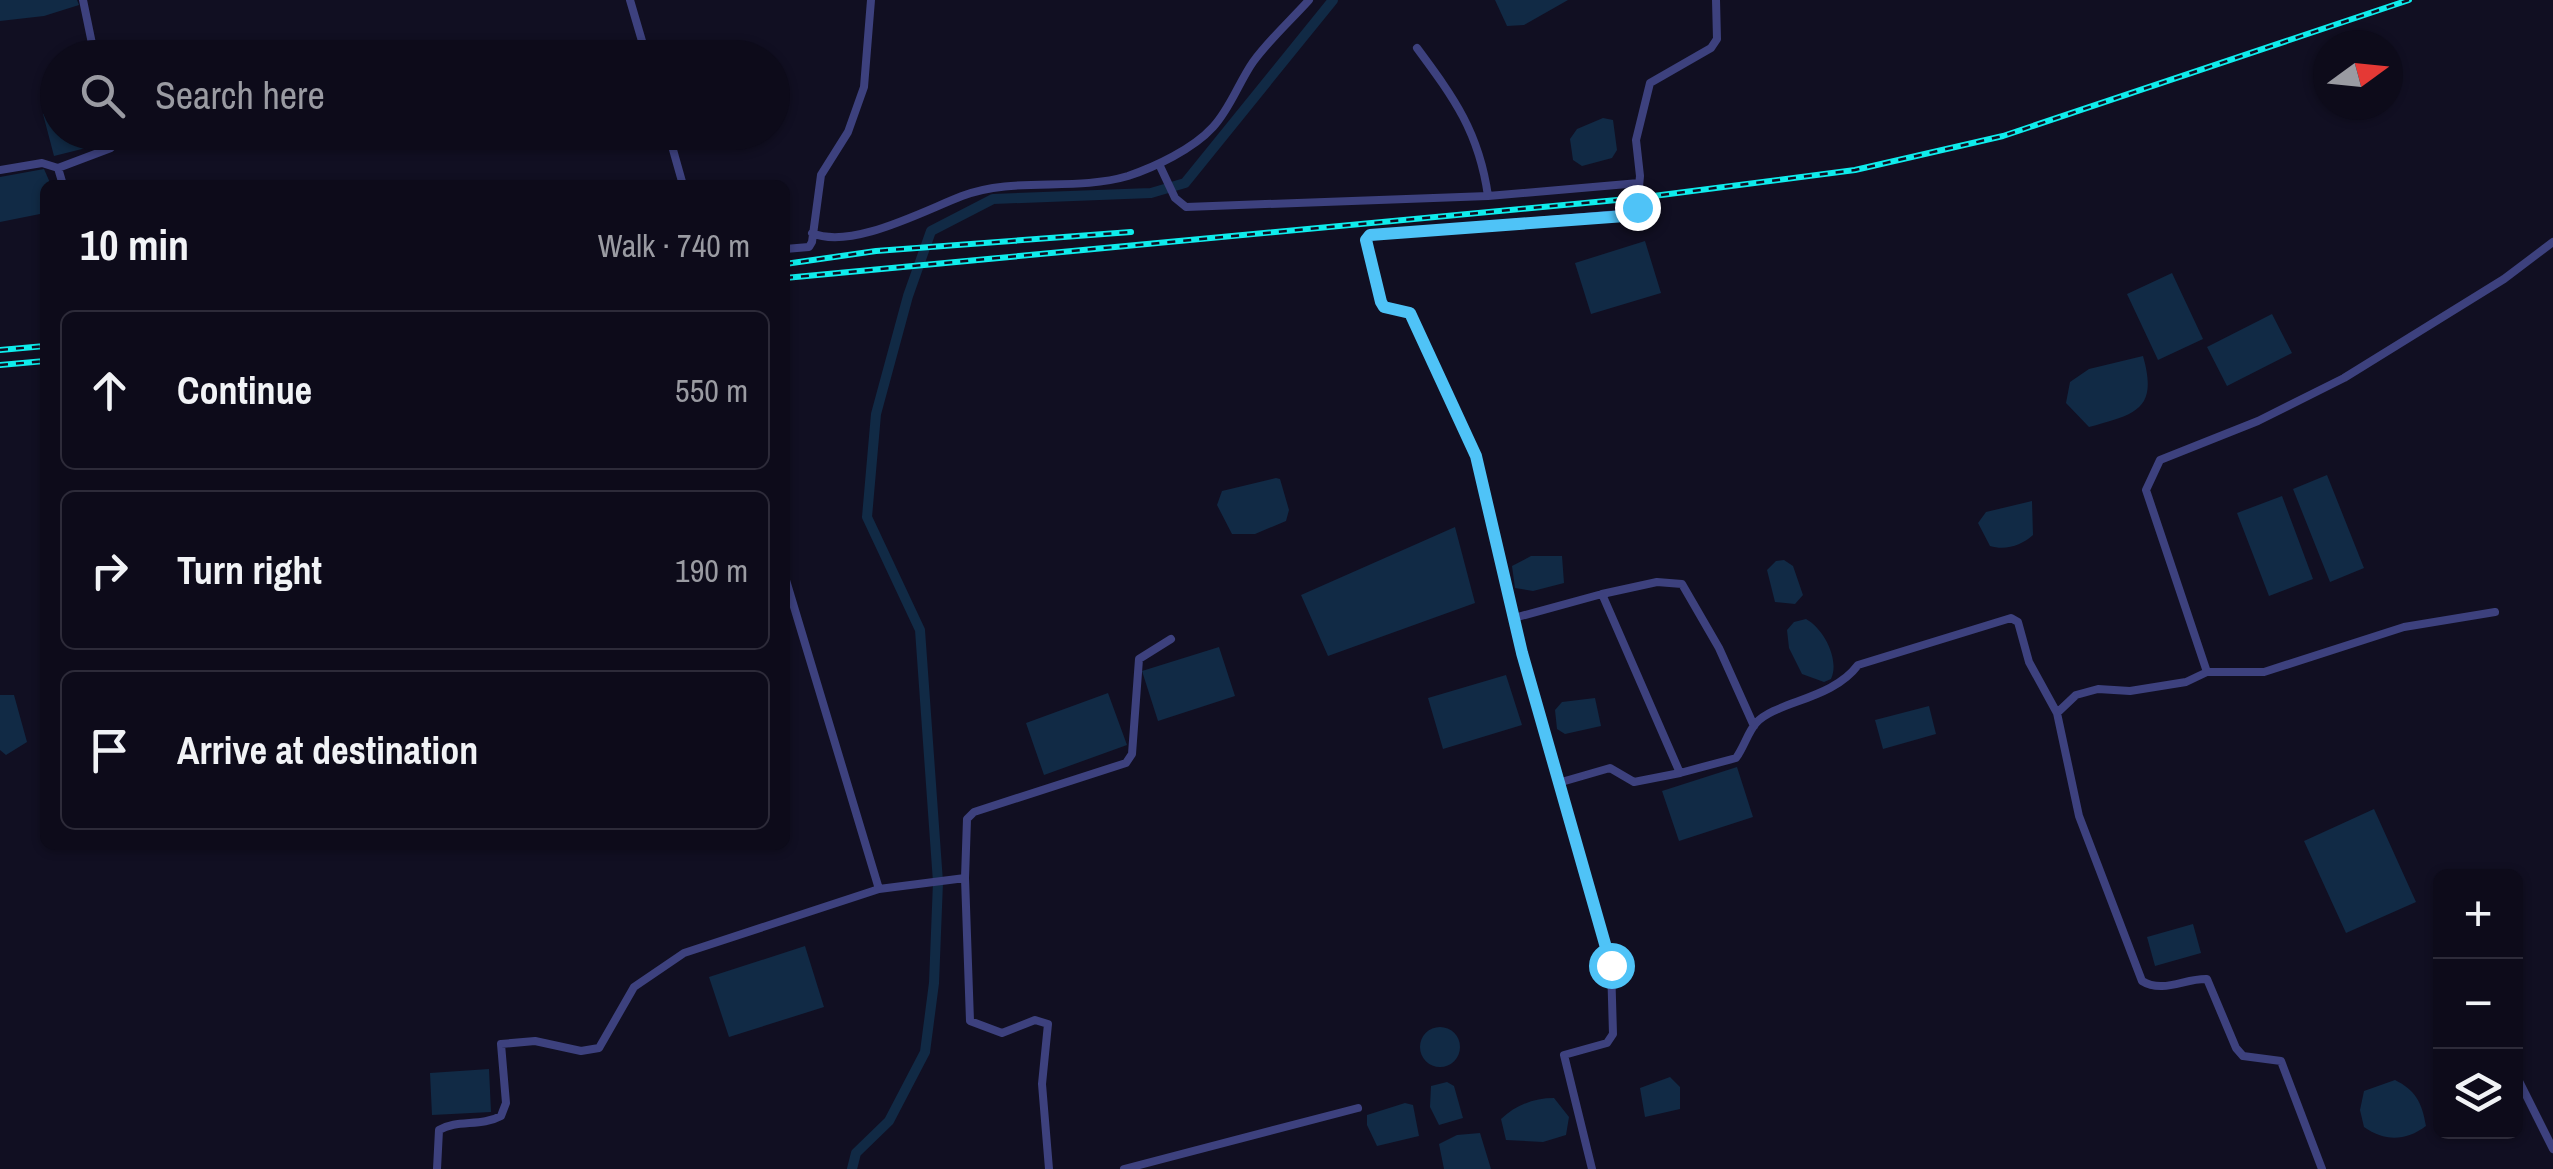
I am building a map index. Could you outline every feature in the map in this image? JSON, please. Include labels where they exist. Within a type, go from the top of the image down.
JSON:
[{"type":"street","points":[[84,0],[92,40]]},
{"type":"street","points":[[630,0],[642,40]]},
{"type":"street","points":[[790,249],[809,247],[821,175],[848,132],[864,88],[871,0]]},
{"type":"street","points":[[812,234],[828,240],[851,240],[888,223],[922,216],[965,195],[1125,177],[1159,164],[1213,128],[1254,61],[1309,0]]},
{"type":"street","points":[[1592,1169],[1564,1056],[1607,1043],[1613,1034],[1611,965],[1558,783],[1465,426],[1410,313],[1384,307],[1366,240],[1370,235],[1625,216],[1637,207],[1636,140],[1650,83],[1711,48],[1717,39],[1716,0]]},
{"type":"street","points":[[1418,48],[1464,111],[1481,156],[1488,196]]},
{"type":"street","points":[[0,170],[42,163],[58,168],[105,150]]},
{"type":"street","points":[[673,150],[682,180]]},
{"type":"street","points":[[1159,164],[1175,198],[1186,207],[1488,196],[1639,183]]},
{"type":"street","points":[[58,168],[62,180]]},
{"type":"street","points":[[2207,672],[2146,490],[2160,460],[2258,421],[2344,378],[2504,280],[2553,242]]},
{"type":"street","points":[[1514,618],[1657,582],[1682,584],[1719,648],[1754,726]]},
{"type":"street","points":[[790,594],[879,888]]},
{"type":"street","points":[[1602,594],[1680,773]]},
{"type":"street","points":[[2057,714],[2076,694],[2186,682],[2207,672],[2264,672],[2404,627],[2495,612]]},
{"type":"street","points":[[1558,783],[1610,768],[1634,782],[1736,758],[1754,726],[1852,676],[1858,665],[2010,618],[2018,622],[2029,662],[2057,714],[2079,816],[2142,982],[2152,987],[2207,979],[2243,1056],[2280,1061],[2322,1169]]},
{"type":"street","points":[[1049,1169],[1042,1132],[1042,1066],[1048,1024],[1035,1020],[1002,1033],[970,1021],[962,878],[967,819],[974,812],[1126,764],[1132,754],[1139,659],[1171,639]]},
{"type":"street","points":[[437,1169],[439,1130],[446,1125],[486,1124],[501,1116],[506,1103],[500,1044],[535,1041],[581,1051],[599,1048],[626,996],[671,960],[720,937],[805,915],[879,888],[962,878]]},
{"type":"street","points":[[2523,1089],[2553,1149]]},
{"type":"street","points":[[1124,1169],[1358,1108]]},
{"type":"water","points":[[0,0],[77,0],[79,5],[44,16],[0,21]]},
{"type":"water","points":[[1495,0],[1568,0],[1524,25],[1507,26]]},
{"type":"water","points":[[1603,118],[1613,120],[1617,150],[1612,158],[1582,166],[1573,160],[1570,139],[1577,129]]},
{"type":"water","points":[[52,150],[78,150],[54,156]]},
{"type":"water","points":[[44,169],[49,180],[40,180],[40,214],[0,222],[0,177]]},
{"type":"water","points":[[1645,241],[1661,293],[1591,314],[1575,263]]},
{"type":"water","points":[[2172,273],[2203,339],[2158,360],[2127,294]]},
{"type":"water","points":[[2272,314],[2292,353],[2227,386],[2207,347]]},
{"type":"water","points":[[2143,356],[2148,388],[2140,406],[2131,413],[2089,427],[2066,403],[2070,382],[2089,369]]},
{"type":"water","points":[[2327,475],[2364,568],[2330,582],[2293,489]]},
{"type":"water","points":[[1280,479],[1289,510],[1286,521],[1255,534],[1232,534],[1217,505],[1222,491]]},
{"type":"water","points":[[2282,496],[2313,579],[2269,596],[2237,513]]},
{"type":"water","points":[[2032,501],[2033,535],[2013,546],[1990,546],[1978,523],[1986,512]]},
{"type":"water","points":[[1455,527],[1475,603],[1328,656],[1301,595]]},
{"type":"water","points":[[1531,556],[1562,556],[1564,583],[1533,591],[1515,588],[1512,566]]},
{"type":"water","points":[[1784,560],[1793,566],[1803,595],[1795,604],[1775,602],[1767,570],[1776,561]]},
{"type":"water","points":[[1806,619],[1819,630],[1832,654],[1831,679],[1824,682],[1802,674],[1789,648],[1787,630],[1794,622]]},
{"type":"water","points":[[1219,647],[1235,696],[1158,721],[1142,671]]},
{"type":"water","points":[[1506,675],[1522,725],[1443,749],[1428,698]]},
{"type":"water","points":[[1108,693],[1127,745],[1044,775],[1026,723]]},
{"type":"water","points":[[0,695],[14,695],[27,742],[6,755],[0,750]]},
{"type":"water","points":[[1595,698],[1601,726],[1565,734],[1557,729],[1555,710],[1562,702]]},
{"type":"water","points":[[1929,706],[1936,734],[1883,749],[1875,720]]},
{"type":"water","points":[[1737,767],[1753,817],[1679,841],[1662,791]]},
{"type":"water","points":[[2374,809],[2416,902],[2346,933],[2304,841]]},
{"type":"water","points":[[2193,924],[2201,953],[2155,966],[2147,937]]},
{"type":"water","points":[[805,946],[824,1007],[729,1037],[709,977]]},
{"type":"water","points":[[1440,1027],[1454,1033],[1460,1047],[1454,1061],[1440,1067],[1426,1061],[1420,1047],[1426,1033]]},
{"type":"water","points":[[489,1069],[491,1112],[432,1115],[430,1073]]},
{"type":"water","points":[[1670,1077],[1680,1087],[1680,1109],[1645,1117],[1640,1088]]},
{"type":"water","points":[[2395,1080],[2416,1098],[2426,1126],[2395,1138],[2364,1127],[2360,1110],[2364,1091]]},
{"type":"water","points":[[1447,1082],[1454,1086],[1463,1118],[1439,1125],[1430,1107],[1431,1086]]},
{"type":"water","points":[[1554,1098],[1569,1117],[1566,1135],[1543,1142],[1506,1140],[1501,1119],[1526,1103]]},
{"type":"water","points":[[1405,1103],[1413,1105],[1419,1136],[1377,1146],[1367,1125],[1367,1115]]},
{"type":"water","points":[[1480,1133],[1491,1169],[1444,1169],[1439,1144],[1457,1135]]},
{"type":"waterway","points":[[852,1169],[856,1153],[889,1121],[925,1052],[934,983],[938,882],[920,630],[867,517],[876,414],[908,296],[931,231],[993,199],[1151,193],[1185,183],[1333,0]]},
{"type":"railway","points":[[790,278],[1638,198],[1855,170],[2003,136],[2409,0]]},
{"type":"railway","points":[[790,263],[876,251],[1131,232]]},
{"type":"railway","points":[[0,350],[40,346]]},
{"type":"railway","points":[[0,365],[40,361]]},
{"type":"route","points":[[1611,965],[1522,653],[1476,456],[1410,313],[1384,307],[1381,302],[1366,240],[1370,235],[1625,216],[1637,207]]}]
